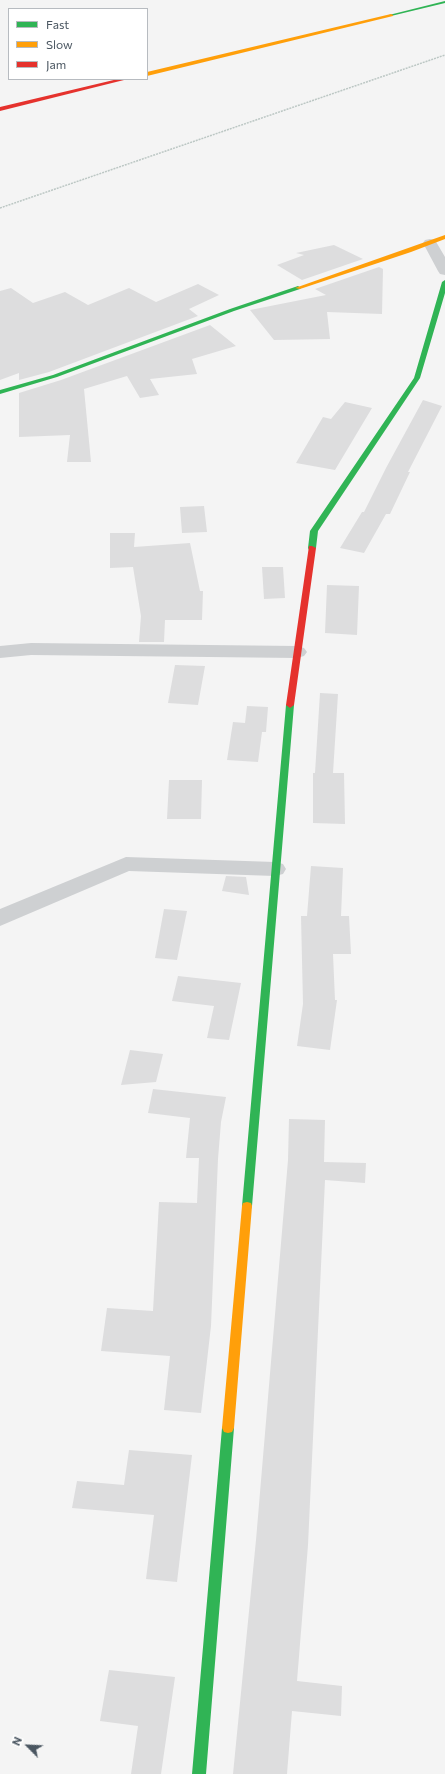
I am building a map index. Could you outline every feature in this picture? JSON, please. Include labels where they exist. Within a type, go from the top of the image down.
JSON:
[{"type":"street","points":[[148,74],[445,2]]},
{"type":"street","points":[[0,109],[121,80]]},
{"type":"street","points":[[0,392],[56,376],[232,310],[445,237]]},
{"type":"street","points":[[430,243],[445,271]]},
{"type":"street","points":[[199,1774],[287,730],[314,530],[418,378],[445,282]]},
{"type":"street","points":[[0,652],[31,649],[298,652]]},
{"type":"street","points":[[0,918],[126,864],[275,868]]},
{"type":"path","points":[[0,208],[445,55]]},
{"type":"building","points":[[334,245],[363,259],[302,280],[277,265],[304,255],[296,253]]},
{"type":"building","points":[[379,267],[383,269],[382,314],[327,312],[330,339],[274,340],[250,310],[326,295],[315,289]]},
{"type":"building","points":[[198,284],[219,295],[189,309],[198,316],[49,372],[19,380],[19,373],[0,380],[0,291],[11,288],[33,303],[65,292],[88,305],[129,288],[156,302]]},
{"type":"building","points":[[210,325],[236,346],[192,359],[197,374],[150,379],[159,395],[140,398],[127,376],[84,389],[91,462],[67,462],[70,435],[19,437],[19,393],[61,380]]},
{"type":"building","points":[[423,400],[442,406],[408,472],[410,472],[390,514],[386,514],[364,553],[340,548],[362,512],[364,512]]},
{"type":"building","points":[[345,402],[372,408],[335,470],[296,463],[323,417],[331,419]]},
{"type":"building","points":[[204,506],[207,532],[182,533],[180,507]]},
{"type":"building","points":[[110,533],[135,533],[134,547],[190,543],[200,591],[203,591],[202,620],[165,620],[164,642],[139,642],[141,616],[133,567],[110,568]]},
{"type":"building","points":[[262,567],[283,567],[285,598],[264,599]]},
{"type":"building","points":[[327,585],[359,586],[357,635],[325,633]]},
{"type":"building","points":[[175,665],[205,666],[198,705],[168,703]]},
{"type":"building","points":[[320,693],[338,694],[333,773],[344,773],[345,824],[313,823],[313,773],[315,773]]},
{"type":"building","points":[[247,706],[268,707],[266,732],[262,732],[258,762],[227,760],[233,722],[245,723]]},
{"type":"building","points":[[169,780],[202,780],[201,819],[167,819]]},
{"type":"building","points":[[311,866],[343,868],[341,916],[349,916],[351,954],[333,954],[335,1000],[337,1000],[330,1050],[297,1046],[303,1004],[301,916],[307,916]]},
{"type":"building","points":[[226,876],[246,877],[249,895],[222,891]]},
{"type":"building","points":[[164,909],[187,911],[177,960],[155,958]]},
{"type":"building","points":[[178,976],[241,983],[229,1040],[207,1038],[214,1006],[172,1001]]},
{"type":"building","points":[[130,1050],[163,1054],[156,1082],[121,1085]]},
{"type":"building","points":[[153,1089],[226,1097],[221,1122],[218,1159],[211,1326],[201,1413],[164,1410],[170,1356],[101,1351],[107,1308],[153,1311],[159,1202],[197,1203],[199,1158],[186,1158],[190,1118],[148,1113]]},
{"type":"building","points":[[289,1119],[325,1120],[324,1162],[366,1163],[365,1183],[325,1180],[308,1545],[297,1681],[342,1686],[341,1716],[292,1711],[287,1774],[233,1774],[256,1540],[288,1160]]},
{"type":"building","points":[[129,1450],[192,1455],[177,1582],[146,1579],[154,1515],[72,1508],[77,1481],[124,1485]]},
{"type":"building","points":[[109,1670],[175,1677],[161,1774],[131,1774],[138,1726],[100,1721]]},
{"type":"traffic: fast","points":[[391,15],[445,2]]},
{"type":"traffic: fast","points":[[312,548],[314,531],[417,378],[445,282]]},
{"type":"traffic: fast","points":[[0,392],[55,376],[232,310],[298,288]]},
{"type":"traffic: fast","points":[[247,1206],[290,705]]},
{"type":"traffic: fast","points":[[199,1774],[228,1428]]},
{"type":"traffic: slow","points":[[148,74],[391,15]]},
{"type":"traffic: slow","points":[[298,288],[409,251],[445,237]]},
{"type":"traffic: slow","points":[[228,1428],[247,1206]]},
{"type":"traffic: jam","points":[[0,109],[121,80]]},
{"type":"traffic: jam","points":[[290,705],[312,548]]}]
